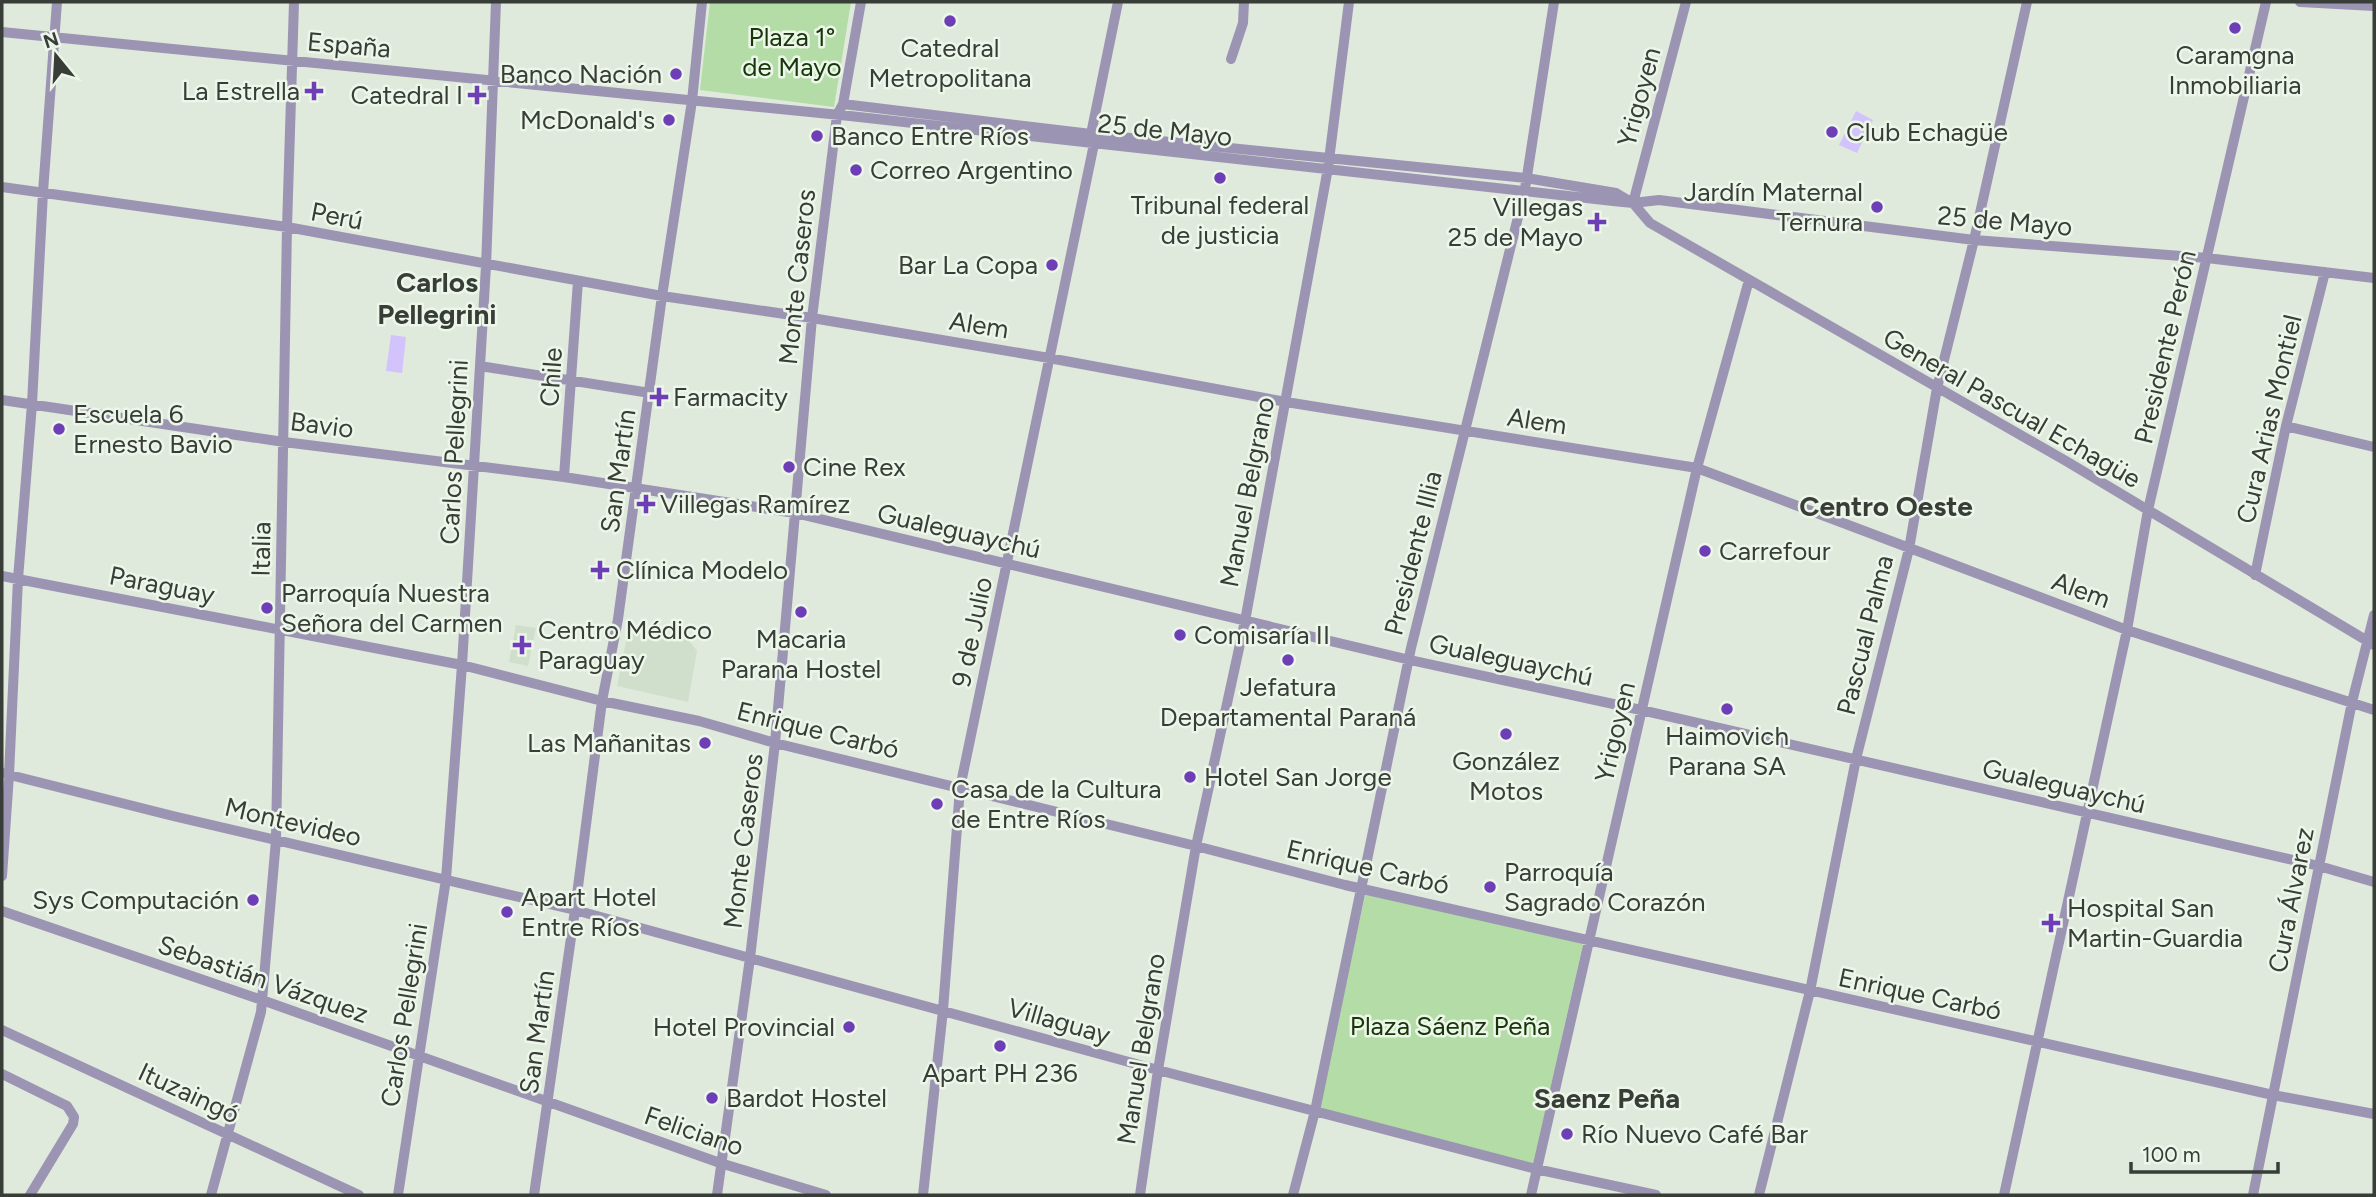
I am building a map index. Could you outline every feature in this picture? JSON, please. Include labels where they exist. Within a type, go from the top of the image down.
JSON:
[{"type":"street","points":[[2,876],[18,579],[32,404],[43,192],[57,2]]},
{"type":"street","name":"Italia","points":[[211,1195],[262,1000],[276,840],[287,228],[294,2]]},
{"type":"street","name":"Carlos Pellegrini","points":[[398,1195],[446,879],[486,266],[496,2]]},
{"type":"street","name":"San Martín","points":[[534,1195],[549,1102],[602,701],[618,619],[662,296],[692,101],[702,2]]},
{"type":"street","points":[[837,115],[843,104],[861,2]]},
{"type":"street","name":"9 de Julio","points":[[923,1195],[943,1010],[960,788],[1008,564],[1118,2]]},
{"type":"street","points":[[1231,59],[1243,23],[1244,2]]},
{"type":"street","name":"Manuel Belgrano","points":[[1140,1195],[1196,846],[1245,621],[1328,163],[1349,2]]},
{"type":"street","name":"Presidente Illia","points":[[1293,1195],[1315,1111],[1410,660],[1525,184],[1554,2]]},
{"type":"street","name":"Yrigoyen","points":[[1633,203],[1686,2]]},
{"type":"street","name":"Pascual Palma","points":[[1759,1195],[1810,991],[1856,760],[1909,549],[1937,388],[1974,240],[2027,2]]},
{"type":"street","name":"Presidente Perón","points":[[2004,1195],[2127,630],[2148,510],[2266,2]]},
{"type":"street","points":[[2300,2],[2374,6]]},
{"type":"street","name":"España","points":[[2,32],[494,79],[692,101]]},
{"type":"street","name":"25 de Mayo","points":[[692,101],[1616,193],[1633,203],[1659,200],[1974,240],[2207,258],[2374,278]]},
{"type":"street","name":"25 de Mayo","points":[[843,104],[1092,139]]},
{"type":"street","name":"Monte Caseros","points":[[717,1195],[750,958],[775,743],[812,318],[837,115]]},
{"type":"street","name":"Perú","points":[[2,187],[287,228],[662,296]]},
{"type":"street","name":"General Pascual Echagüe","points":[[1633,203],[1650,223],[2066,461],[2371,643]]},
{"type":"street","name":"Cura Arias Montiel","points":[[2255,575],[2286,426],[2325,272]]},
{"type":"street","name":"Yrigoyen","points":[[1531,1195],[1697,468],[1749,280]]},
{"type":"street","name":"Chile","points":[[564,477],[578,281]]},
{"type":"street","name":"Alem","points":[[662,296],[812,318],[1286,402],[1697,468],[2127,630],[2374,710]]},
{"type":"street","points":[[480,366],[650,393]]},
{"type":"street","name":"Bavio","points":[[2,400],[284,442],[474,464],[637,489]]},
{"type":"street","points":[[2286,426],[2374,447]]},
{"type":"street","name":"Gualeguaychú","points":[[637,489],[795,513],[1410,660],[1641,710],[2319,866],[2374,882]]},
{"type":"street","name":"Paraguay","points":[[2,576],[462,665],[602,701]]},
{"type":"street","name":"Cura Álvarez","points":[[2253,1195],[2352,702],[2371,643],[2374,615]]},
{"type":"street","name":"Enrique Carbó","points":[[602,701],[699,721],[775,743],[1361,888],[2273,1095],[2374,1114]]},
{"type":"street","name":"Montevideo","points":[[6,774],[575,910]]},
{"type":"street","name":"Villaguay","points":[[575,910],[1158,1070],[1536,1169],[1656,1195]]},
{"type":"street","name":"Sebastián Vázquez","points":[[2,911],[549,1102]]},
{"type":"street","name":"Ituzaingó","points":[[2,1030],[359,1195]]},
{"type":"street","points":[[2,1074],[67,1106],[74,1118],[73,1124],[30,1195]]},
{"type":"street","name":"Feliciano","points":[[549,1102],[720,1163],[826,1195]]},
{"type":"shaded area","points":[[1856,111],[1873,120],[1857,153],[1839,145]]},
{"type":"shaded area","points":[[391,335],[406,337],[402,373],[386,371]]},
{"type":"shaded area","name":"Centro Médico Paraguay","points":[[516,625],[536,628],[528,666],[509,662]]},
{"type":"shaded area","points":[[629,627],[687,638],[697,651],[688,702],[617,686]]},
{"type":"green space","name":"Plaza 1° de Mayo","points":[[710,2],[851,2],[834,107],[700,90]]},
{"type":"green space","name":"Plaza Sáenz Peña","points":[[1367,887],[1583,944],[1533,1165],[1318,1109]]},
{"type":"place","name":"Catedral Metropolitana","points":[[950,21]]},
{"type":"place","name":"Caramgna Inmobiliaria","points":[[2235,28]]},
{"type":"place","name":"Banco Nación","points":[[676,74]]},
{"type":"place","name":"La Estrella","points":[[314,91]]},
{"type":"place","name":"Catedral I","points":[[477,95]]},
{"type":"place","name":"McDonald's","points":[[669,120]]},
{"type":"place","name":"Club Echagüe","points":[[1832,132]]},
{"type":"place","name":"Banco Entre Ríos","points":[[817,136]]},
{"type":"place","name":"Correo Argentino","points":[[856,170]]},
{"type":"place","name":"Tribunal federal de justicia","points":[[1220,178]]},
{"type":"place","name":"Jardín Maternal Ternura","points":[[1877,207]]},
{"type":"place","name":"Villegas 25 de Mayo","points":[[1597,222]]},
{"type":"place","name":"Bar La Copa","points":[[1052,265]]},
{"type":"place","name":"Farmacity","points":[[659,397]]},
{"type":"place","name":"Escuela 6 Ernesto Bavio","points":[[59,429]]},
{"type":"place","name":"Cine Rex","points":[[789,467]]},
{"type":"place","name":"Villegas Ramírez","points":[[646,504]]},
{"type":"place","name":"Carrefour","points":[[1705,551]]},
{"type":"place","name":"Clínica Modelo","points":[[600,570]]},
{"type":"place","name":"Parroquía Nuestra Señora del Carmen","points":[[267,608]]},
{"type":"place","name":"Macaria Parana Hostel","points":[[801,612]]},
{"type":"place","name":"Comisaría II","points":[[1180,635]]},
{"type":"place","name":"Centro Médico Paraguay","points":[[522,645]]},
{"type":"place","name":"Jefatura Departamental Paraná","points":[[1288,660]]},
{"type":"place","name":"Haimovich Parana SA","points":[[1727,709]]},
{"type":"place","name":"González Motos","points":[[1506,734]]},
{"type":"place","name":"Las Mañanitas","points":[[705,743]]},
{"type":"place","name":"Hotel San Jorge","points":[[1190,777]]},
{"type":"place","name":"Casa de la Cultura de Entre Ríos","points":[[937,804]]},
{"type":"place","name":"Parroquía Sagrado Corazón","points":[[1490,887]]},
{"type":"place","name":"Sys Computación","points":[[253,900]]},
{"type":"place","name":"Apart Hotel Entre Ríos","points":[[507,912]]},
{"type":"place","name":"Hospital San Martin-Guardia","points":[[2051,923]]},
{"type":"place","name":"Hotel Provincial","points":[[849,1027]]},
{"type":"place","name":"Apart PH 236","points":[[1000,1046]]},
{"type":"place","name":"Bardot Hostel","points":[[712,1098]]},
{"type":"place","name":"Río Nuevo Café Bar","points":[[1567,1134]]},
{"type":"district","name":"Carlos Pellegrini","points":[[437,298]]},
{"type":"district","name":"Centro Oeste","points":[[1886,506]]},
{"type":"district","name":"Saenz Peña","points":[[1607,1098]]}]
